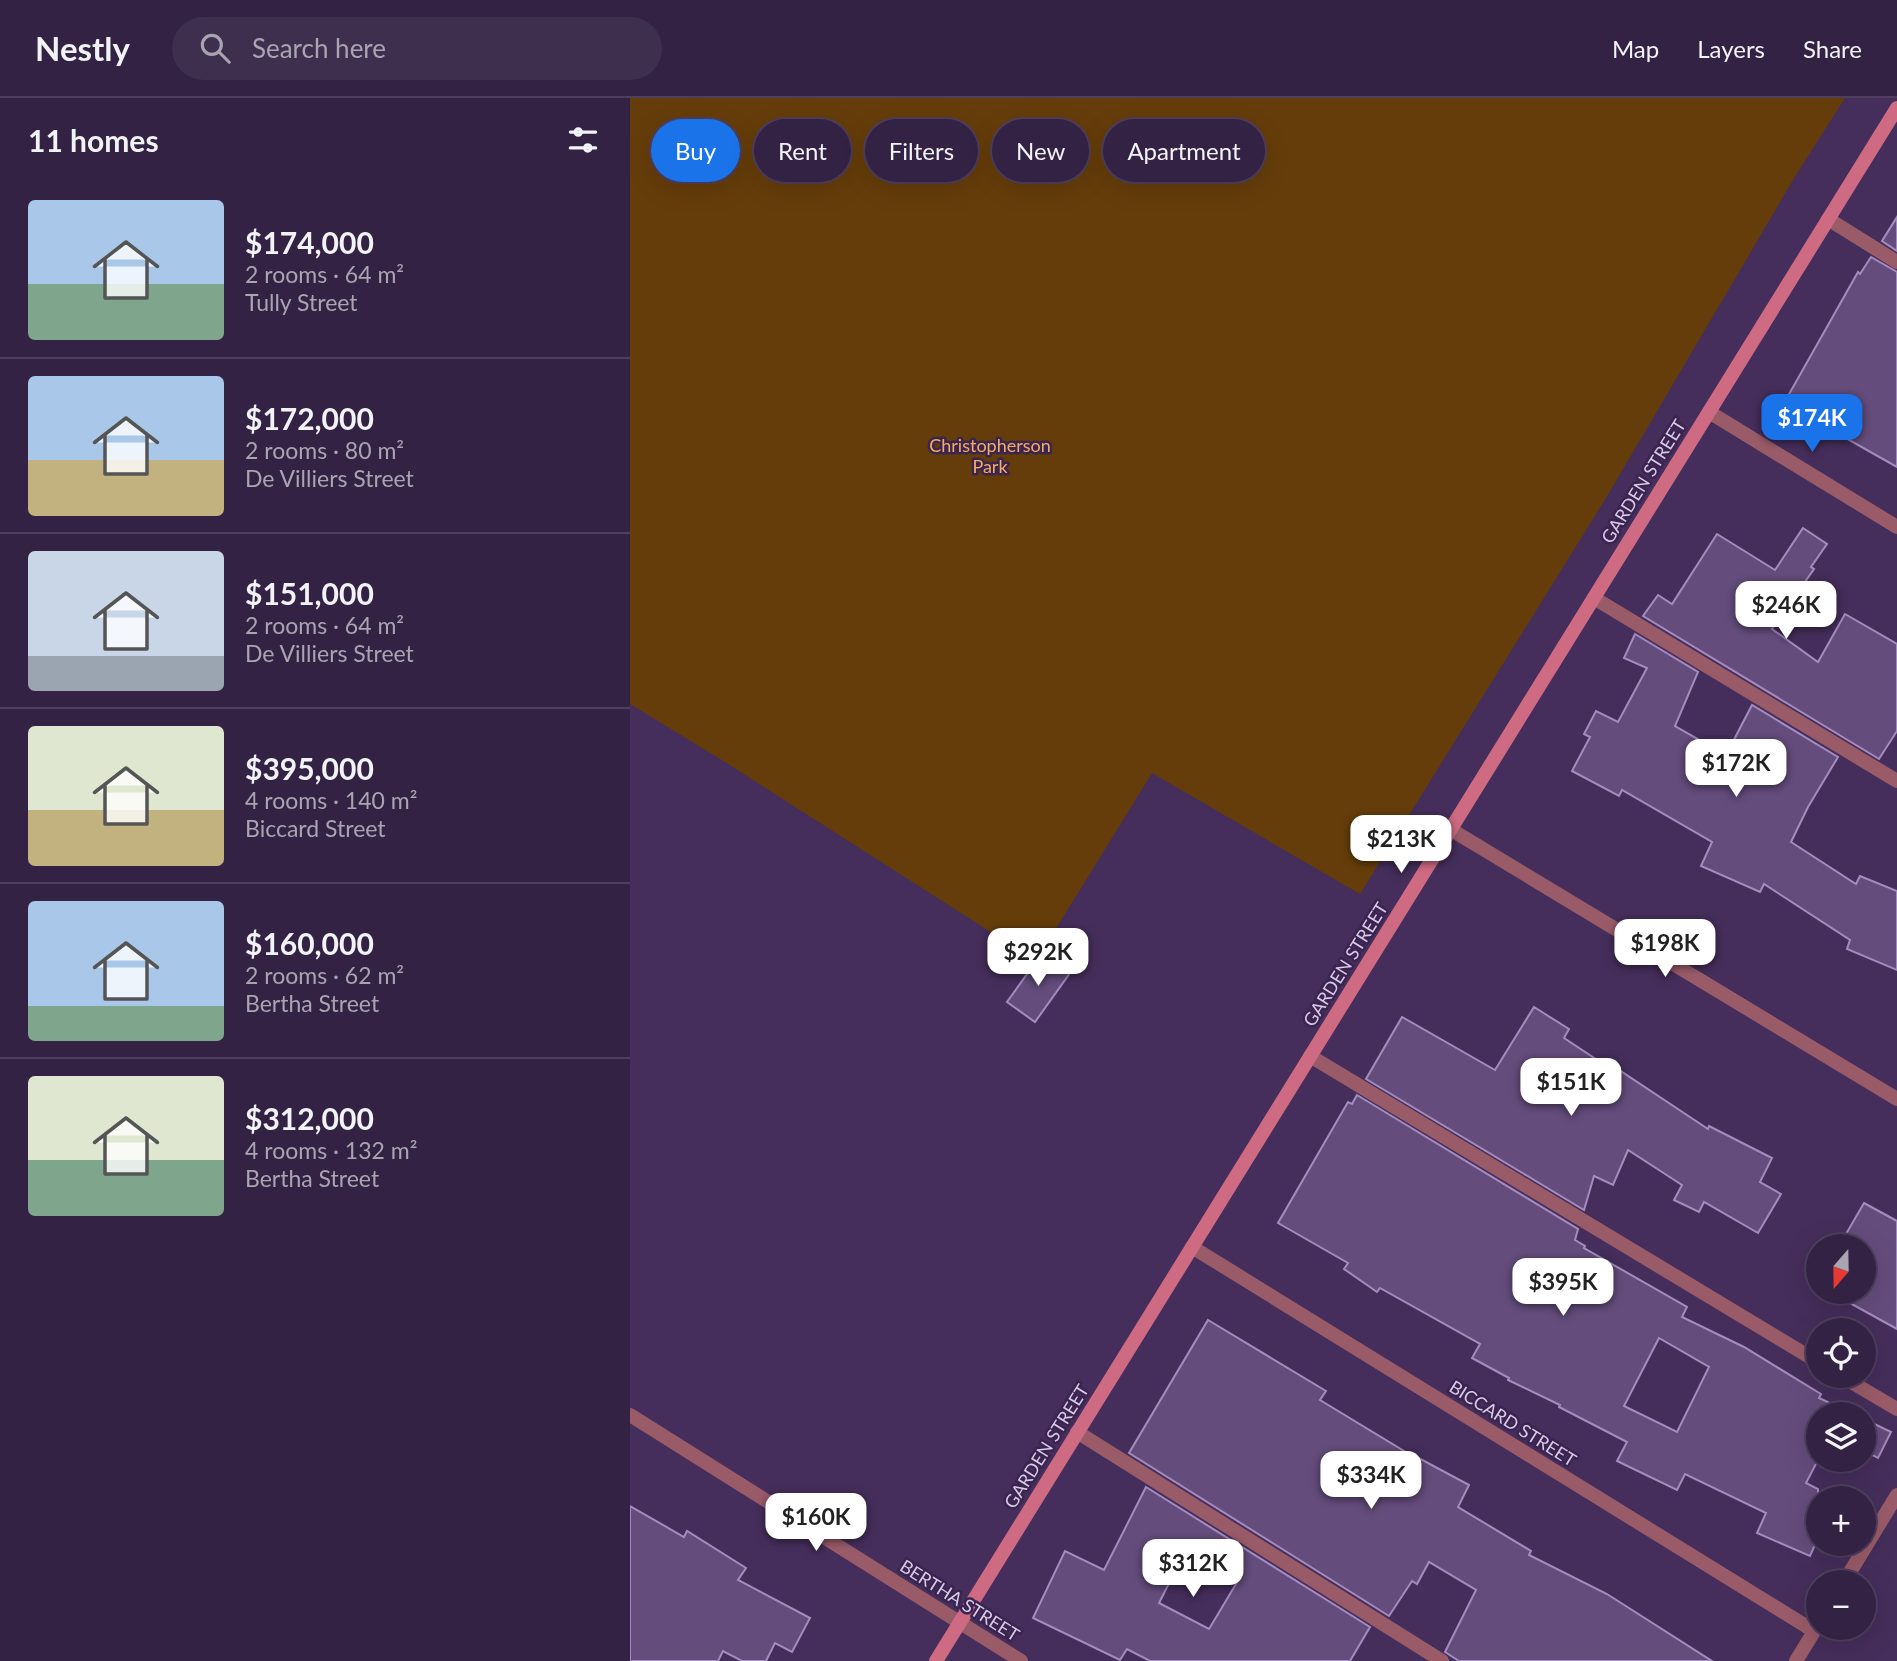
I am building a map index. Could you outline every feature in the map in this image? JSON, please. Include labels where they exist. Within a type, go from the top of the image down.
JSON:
[{"type":"street","name":"GARDEN STREET","points":[[936,1661],[1897,108]]},
{"type":"street","points":[[1828,219],[1897,262]]},
{"type":"street","points":[[1709,412],[1897,527]]},
{"type":"street","points":[[1594,598],[1897,781]]},
{"type":"street","points":[[1450,829],[1897,1099]]},
{"type":"street","points":[[1310,1056],[1806,1355]]},
{"type":"street","name":"BICCARD STREET","points":[[1192,1247],[1806,1622]]},
{"type":"street","points":[[1861,1388],[1897,1409]]},
{"type":"street","name":"BERTHA STREET","points":[[630,1415],[1021,1661]]},
{"type":"street","points":[[1077,1432],[1442,1661]]},
{"type":"street","points":[[1851,1570],[1897,1495]]},
{"type":"street","points":[[1796,1661],[1809,1640]]},
{"type":"green space","name":"Christopherson Park","points":[[630,98],[1845,98],[1796,175],[1606,498],[1360,894],[1152,773],[1036,961],[630,704]]},
{"type":"building","points":[[1897,217],[1897,251],[1882,241]]},
{"type":"building","points":[[1871,257],[1897,272],[1897,467],[1784,403],[1858,272],[1860,274]]},
{"type":"building","points":[[1803,528],[1827,544],[1811,567],[1814,569],[1772,629],[1818,662],[1845,614],[1897,644],[1897,731],[1879,759],[1643,616],[1658,595],[1672,604],[1717,534],[1775,570]]},
{"type":"building","points":[[1635,634],[1698,672],[1675,726],[1726,755],[1752,705],[1838,757],[1791,842],[1856,884],[1860,876],[1897,891],[1897,970],[1847,949],[1850,940],[1764,884],[1760,892],[1701,866],[1712,842],[1622,790],[1619,796],[1572,771],[1590,737],[1584,734],[1596,711],[1618,722],[1647,668],[1624,658]]},
{"type":"building","points":[[1042,953],[1070,973],[1035,1022],[1007,1002]]},
{"type":"building","points":[[1534,1007],[1569,1029],[1564,1038],[1608,1067],[1610,1064],[1708,1129],[1709,1126],[1772,1158],[1760,1182],[1781,1194],[1758,1233],[1704,1202],[1699,1212],[1674,1200],[1682,1185],[1628,1150],[1613,1185],[1594,1176],[1584,1210],[1366,1079],[1402,1017],[1495,1070]]},
{"type":"building","points":[[1357,1095],[1578,1229],[1575,1240],[1585,1246],[1584,1248],[1687,1307],[1682,1317],[1744,1347],[1806,1385],[1806,1388],[1821,1394],[1819,1398],[1828,1402],[1806,1402],[1806,1472],[1812,1472],[1806,1483],[1812,1486],[1806,1486],[1806,1554],[1757,1533],[1766,1513],[1685,1474],[1677,1490],[1617,1461],[1627,1442],[1508,1380],[1509,1378],[1472,1358],[1480,1344],[1380,1288],[1377,1292],[1344,1269],[1348,1263],[1278,1223],[1348,1102],[1352,1104]],"holes":[[[1659,1338],[1709,1367],[1677,1432],[1624,1406]]]},
{"type":"building","points":[[1864,1203],[1897,1221],[1897,1329],[1852,1304],[1876,1304],[1876,1234],[1846,1234]]},
{"type":"building","points":[[1208,1320],[1326,1391],[1320,1400],[1414,1457],[1469,1485],[1458,1507],[1531,1551],[1529,1555],[1607,1594],[1712,1661],[1459,1661],[1445,1652],[1476,1590],[1429,1562],[1417,1584],[1412,1581],[1389,1616],[1129,1453]]},
{"type":"building","points":[[1876,1425],[1891,1432],[1878,1458],[1876,1457]]},
{"type":"building","points":[[1146,1487],[1370,1627],[1350,1661],[1150,1661],[1127,1649],[1120,1660],[1033,1618],[1065,1551],[1104,1570]],"holes":[[[1187,1548],[1242,1574],[1209,1629],[1159,1603]]]},
{"type":"building","points":[[630,1506],[684,1537],[687,1531],[746,1568],[738,1580],[810,1618],[792,1652],[775,1643],[766,1661],[742,1661],[723,1651],[718,1661],[630,1661]]}]
